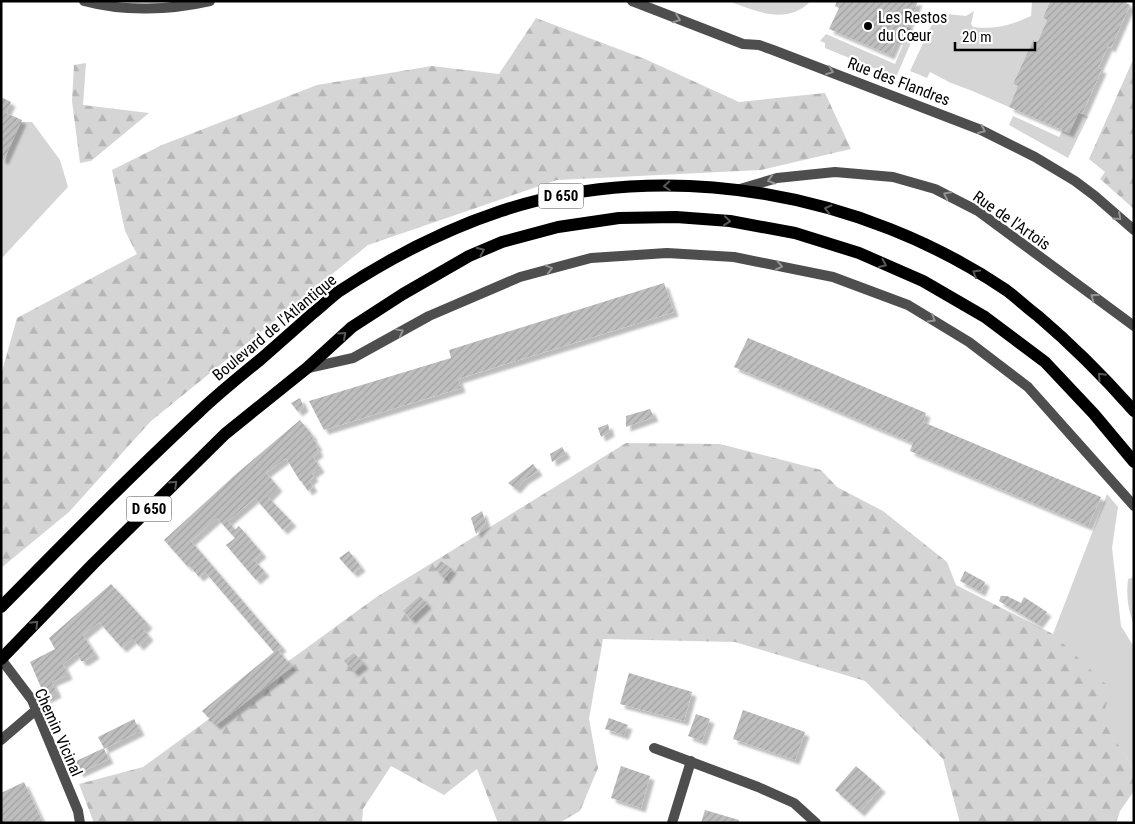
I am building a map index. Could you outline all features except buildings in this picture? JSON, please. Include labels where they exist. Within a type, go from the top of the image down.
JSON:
[{"type":"main road","name":"Boulevard de l'Atlantique","points":[[1,607],[200,411],[334,295],[383,264],[454,229],[502,210],[555,196],[615,188],[678,185],[740,189],[854,215],[901,232],[941,252],[1008,291],[1069,342],[1134,411]]},
{"type":"main road","name":"D 650","points":[[1,659],[93,564],[226,434],[307,368],[352,327],[403,294],[469,256],[502,242],[558,227],[619,218],[676,217],[730,221],[795,233],[859,253],[923,281],[985,317],[1045,362],[1094,414],[1134,462]]},
{"type":"street","points":[[84,1],[134,8],[181,6],[210,1]]},
{"type":"street","name":"Rue des Flandres","points":[[632,1],[743,44],[759,45],[773,50],[981,130],[1035,157],[1074,180],[1134,230]]},
{"type":"street","name":"Rue de l'Artois","points":[[740,189],[777,178],[835,172],[893,177],[935,189],[978,211],[1134,326]]},
{"type":"street","points":[[307,368],[353,358],[429,316],[520,277],[591,258],[667,253],[734,257],[832,277],[908,305],[969,342],[1028,387],[1134,506]]},
{"type":"street","name":"Chemin Vicinal","points":[[1,659],[32,700],[78,811],[80,823]]},
{"type":"street","points":[[1,740],[36,710]]},
{"type":"street","points":[[654,748],[758,787],[794,804],[816,823]]},
{"type":"street","points":[[672,823],[691,761]]},
{"type":"green space","points":[[728,1],[811,1],[801,9],[781,15],[760,12]]},
{"type":"green space","points":[[1032,1],[1050,1],[1043,18],[1047,20],[1038,41],[1033,40],[1013,84],[1018,86],[1009,107],[951,83],[930,72],[927,78],[910,71],[937,13],[966,16],[974,11],[971,24],[973,27],[996,27],[1017,22],[1031,16]]},
{"type":"green space","points":[[536,18],[645,59],[739,102],[825,93],[851,149],[761,170],[557,180],[368,245],[151,421],[69,512],[1,568],[1,375],[17,318],[137,254],[125,231],[112,170],[162,145],[317,85],[432,66],[499,74]]},
{"type":"green space","points":[[907,27],[916,31],[897,75],[893,76],[825,48],[825,43],[820,41],[826,34],[895,64],[903,45],[896,42],[899,35],[903,36]]},
{"type":"green space","points":[[1132,62],[1134,63],[1134,209],[1100,179],[1105,172],[1089,159]]},
{"type":"green space","points":[[86,63],[83,105],[149,113],[91,161],[80,163],[72,101],[74,65]]},
{"type":"green space","points":[[1079,112],[1088,117],[1068,158],[1009,125],[1013,116],[1059,137],[1063,130],[1069,133]]},
{"type":"green space","points":[[20,122],[32,122],[60,160],[68,187],[1,259],[1,159],[4,160]]},
{"type":"green space","points":[[626,443],[720,444],[821,470],[837,487],[883,511],[947,562],[956,585],[1053,634],[1111,689],[1102,719],[1134,770],[1134,791],[1120,811],[1116,823],[960,823],[943,759],[865,681],[735,642],[603,639],[589,719],[598,768],[580,811],[559,823],[498,823],[477,769],[444,795],[391,766],[363,809],[362,823],[94,823],[79,784],[143,767],[375,598]]},
{"type":"green space","points":[[1107,494],[1118,507],[1112,548],[1121,626],[1134,647],[1134,770],[1101,719],[1053,634]]},
{"type":"green space","points":[[1134,577],[1134,625],[1127,591],[1128,579]]},
{"type":"place","name":"Les Restos du Cœur","points":[[868,26]]}]
